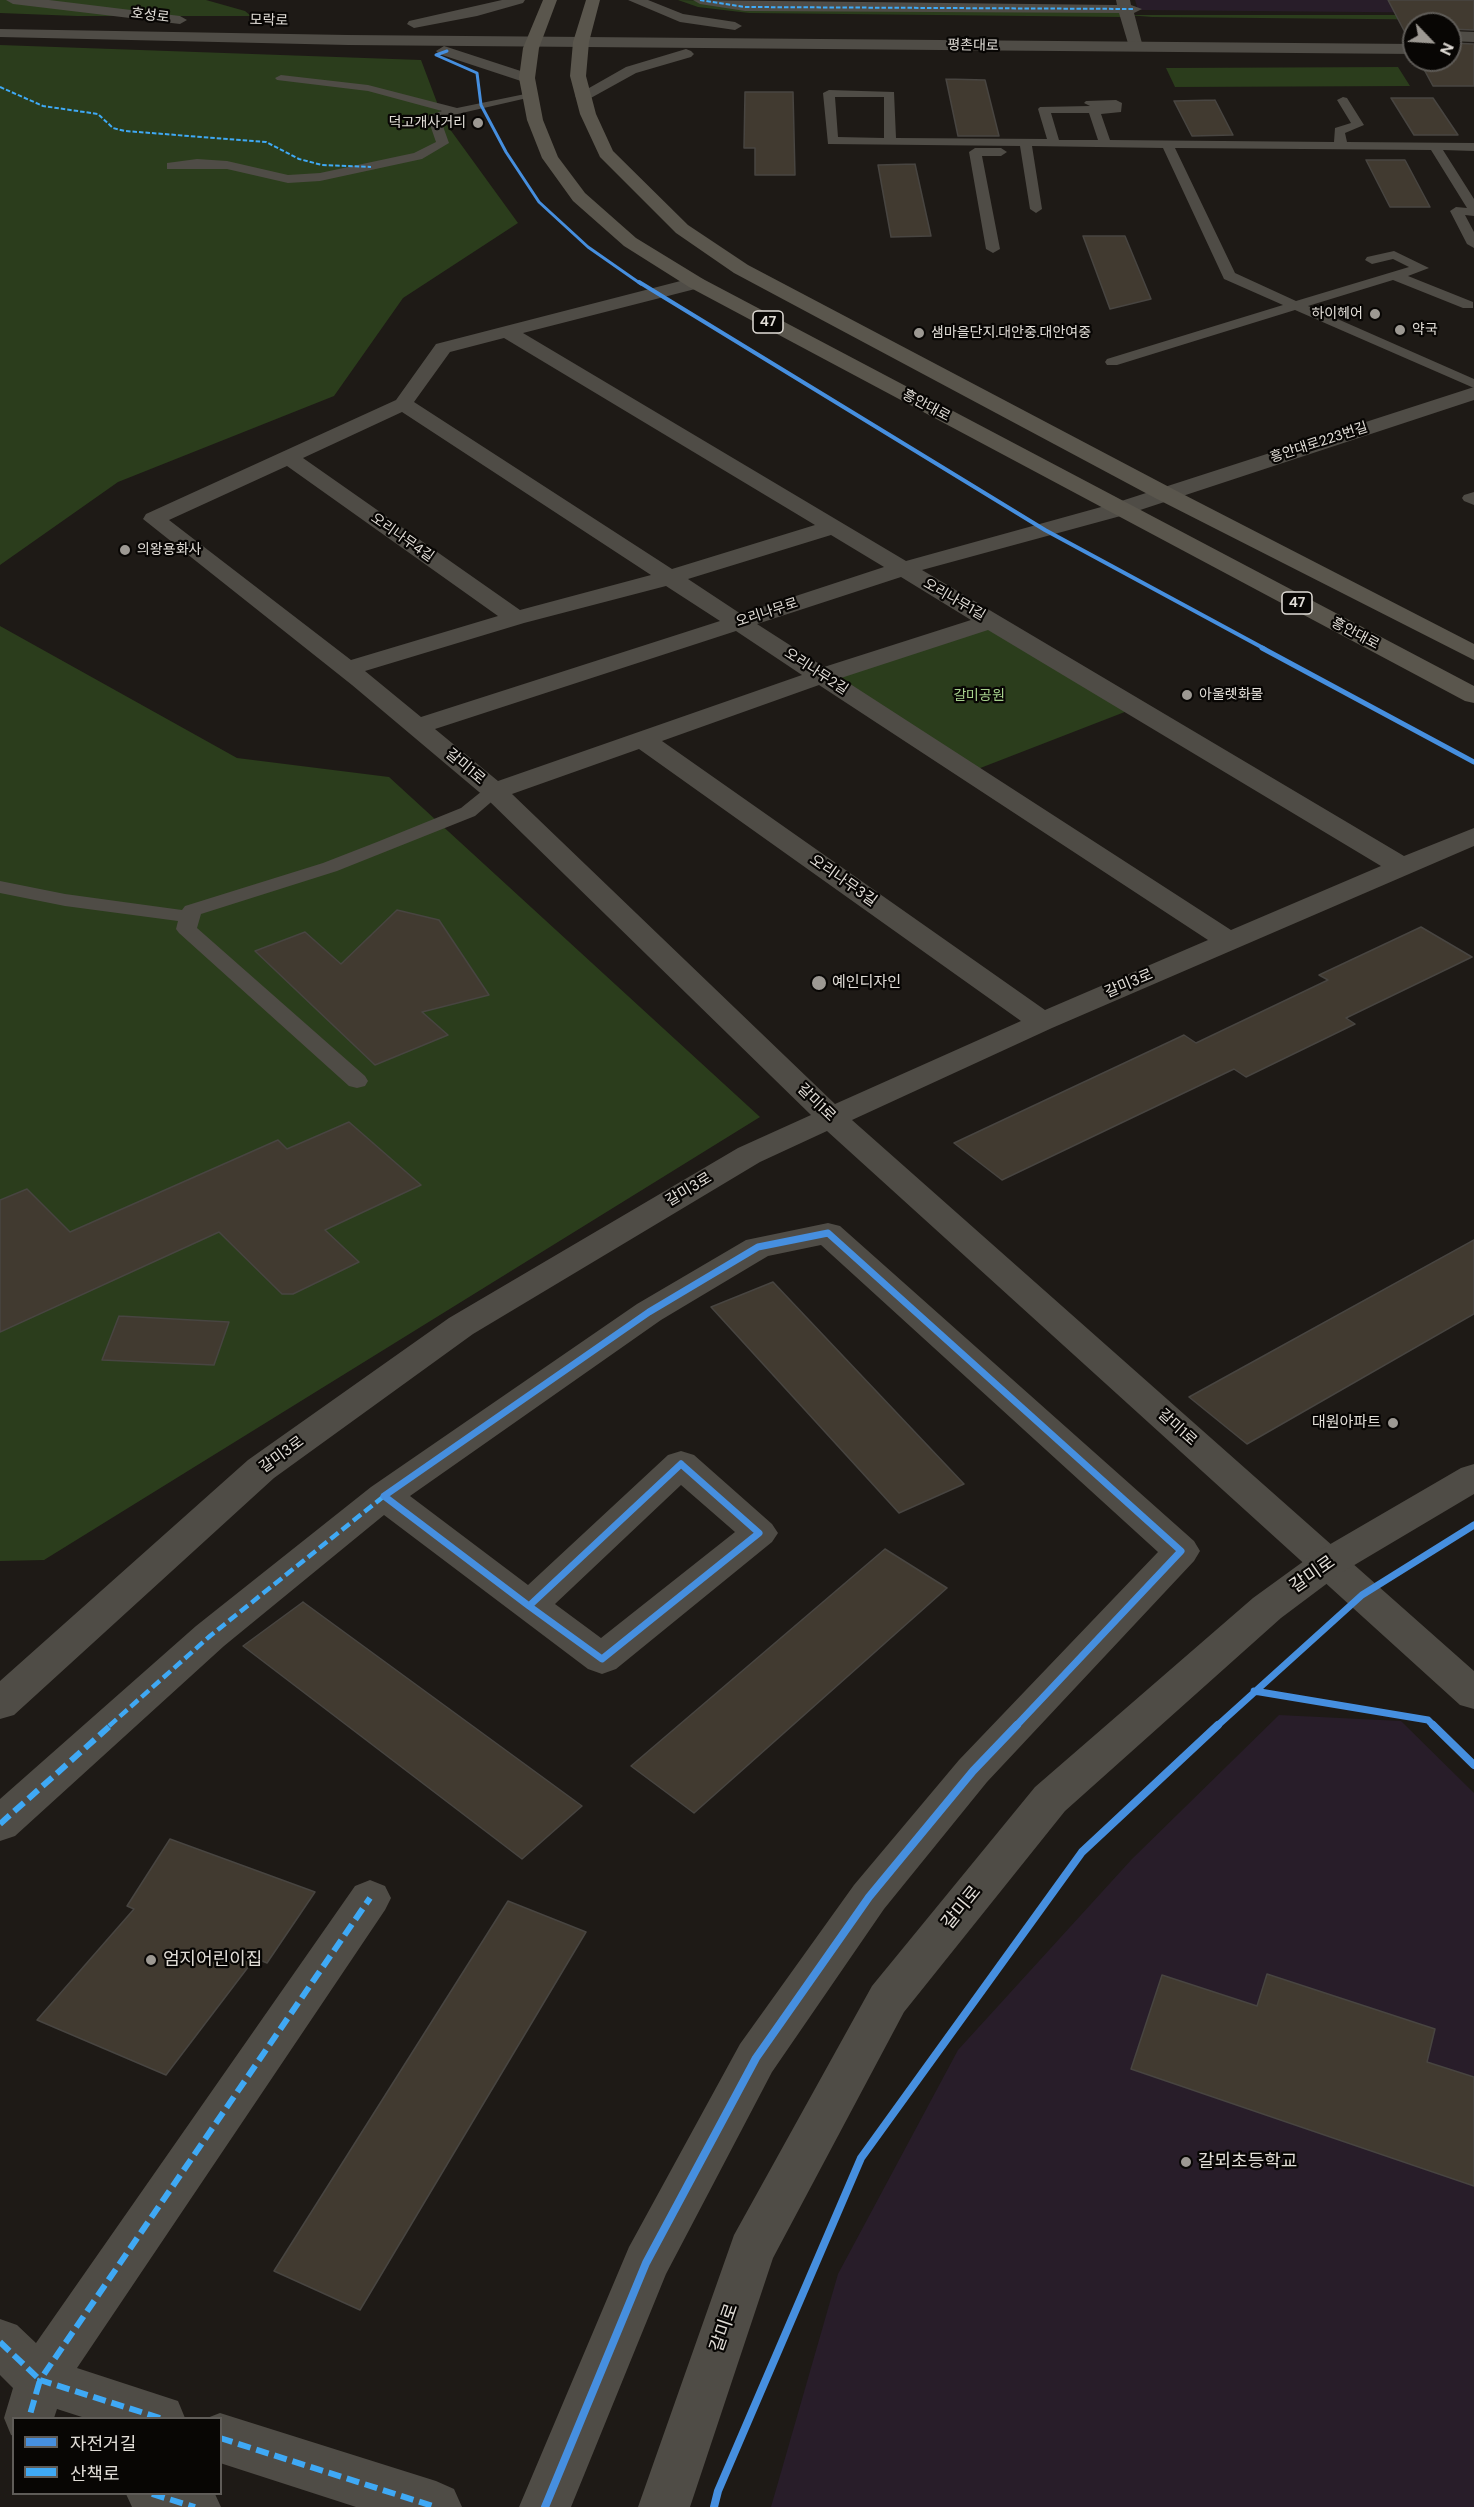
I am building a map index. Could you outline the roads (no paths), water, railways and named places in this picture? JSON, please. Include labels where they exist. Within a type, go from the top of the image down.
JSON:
[{"type":"main road","name":"흥안대로","points":[[550,0],[533,30],[529,87],[535,120],[550,158],[579,197],[630,242],[696,284],[1474,696]]},
{"type":"main road","name":"47","points":[[593,0],[580,29],[578,76],[583,96],[606,153],[641,191],[692,236],[741,269],[1163,493],[1474,653]]},
{"type":"main road","points":[[1194,548],[1240,533]]},
{"type":"street","name":"호성로","points":[[0,19],[186,20],[13,0]]},
{"type":"street","points":[[493,25],[408,23],[477,12],[518,0]]},
{"type":"street","points":[[635,0],[680,18],[754,28]]},
{"type":"street","points":[[700,0],[745,7],[806,4],[1128,6],[1133,40]]},
{"type":"street","name":"평촌대로","points":[[664,27],[1402,49]]},
{"type":"street","name":"평촌대로","points":[[533,30],[580,29],[750,44],[1402,36]]},
{"type":"street","name":"평촌대로","points":[[533,30],[580,29]]},
{"type":"street","name":"모락로","points":[[0,33],[380,40],[533,30]]},
{"type":"street","points":[[380,40],[447,51],[529,87]]},
{"type":"street","points":[[583,96],[631,70],[658,60],[750,44]]},
{"type":"street","points":[[288,457],[404,404],[442,348],[696,284]]},
{"type":"street","name":"오리나무1길","points":[[507,332],[1402,867]]},
{"type":"street","name":"흥안대로223번길","points":[[1120,509],[1163,493],[1474,393]]},
{"type":"street","name":"오리나무2길","points":[[404,404],[1228,941]]},
{"type":"street","name":"갈미1로","points":[[288,457],[154,519],[347,669],[494,791],[832,1119],[1474,1694]]},
{"type":"street","name":"오리나무4길","points":[[288,457],[516,618]]},
{"type":"street","name":"오리나무로","points":[[417,727],[902,569],[1120,509]]},
{"type":"street","points":[[347,669],[516,618],[668,578],[832,527]]},
{"type":"street","points":[[494,791],[822,676],[991,621]]},
{"type":"street","name":"오리나무3길","points":[[644,740],[1042,1022]]},
{"type":"street","name":"갈미3로","points":[[0,1704],[261,1469],[461,1326],[749,1155],[1042,1022],[1474,836]]},
{"type":"street","points":[[0,1824],[210,1636],[384,1497],[649,1312],[758,1247],[828,1233],[1181,1551],[973,1771],[869,1897],[756,2058],[646,2263],[545,2507]]},
{"type":"street","points":[[384,1497],[529,1606],[602,1659],[759,1533],[681,1464],[529,1606]]},
{"type":"street","name":"갈미로","points":[[664,2507],[751,2251],[888,1999],[1050,1799],[1267,1608],[1328,1563],[1474,1477]]},
{"type":"street","points":[[35,2399],[370,1898]]},
{"type":"street","points":[[0,2342],[35,2399],[153,2417]]},
{"type":"street","points":[[222,2439],[435,2507]]},
{"type":"street","points":[[158,2495],[195,2507]]},
{"type":"lane","points":[[281,78],[368,88],[453,110]]},
{"type":"lane","points":[[171,166],[197,163],[227,165],[288,178],[320,177],[361,169],[418,156],[443,143],[433,116],[529,87]]},
{"type":"lane","points":[[890,141],[890,94],[828,93],[832,141],[890,141],[1026,148]]},
{"type":"lane","points":[[1341,146],[1339,131],[1358,125],[1343,100]]},
{"type":"lane","points":[[1054,143],[1044,109],[1092,106],[1105,143]]},
{"type":"lane","points":[[993,249],[975,152],[1054,143],[1474,147]]},
{"type":"lane","points":[[1168,145],[1228,276],[1474,384]]},
{"type":"lane","points":[[1435,147],[1454,177],[1469,194],[1474,210],[1456,211],[1474,244]]},
{"type":"lane","points":[[1026,148],[1036,209]]},
{"type":"lane","points":[[1454,177],[1474,177]]},
{"type":"lane","points":[[1112,362],[1295,304],[1422,268],[1394,255],[1372,261]]},
{"type":"lane","points":[[1394,275],[1468,305]]},
{"type":"lane","points":[[357,1081],[186,929],[192,910],[330,867],[468,812],[494,791]]},
{"type":"lane","points":[[0,887],[190,917]]},
{"type":"place","name":"덕고개사거리","points":[[478,123]]},
{"type":"place","name":"하이헤어","points":[[1375,314]]},
{"type":"place","name":"약국","points":[[1400,330]]},
{"type":"place","name":"샘마을단지.대안중.대안여중","points":[[919,333]]},
{"type":"place","name":"의왕용화사","points":[[125,550]]},
{"type":"place","name":"아울렛화물","points":[[1187,695]]},
{"type":"place","name":"예인디자인","points":[[819,983]]},
{"type":"place","name":"대원아파트","points":[[1393,1423]]},
{"type":"place","name":"엄지어린이집","points":[[151,1960]]},
{"type":"place","name":"갈뫼초등학교","points":[[1186,2162]]},
{"type":"park label","name":"갈미공원","points":[[979,696]]}]
